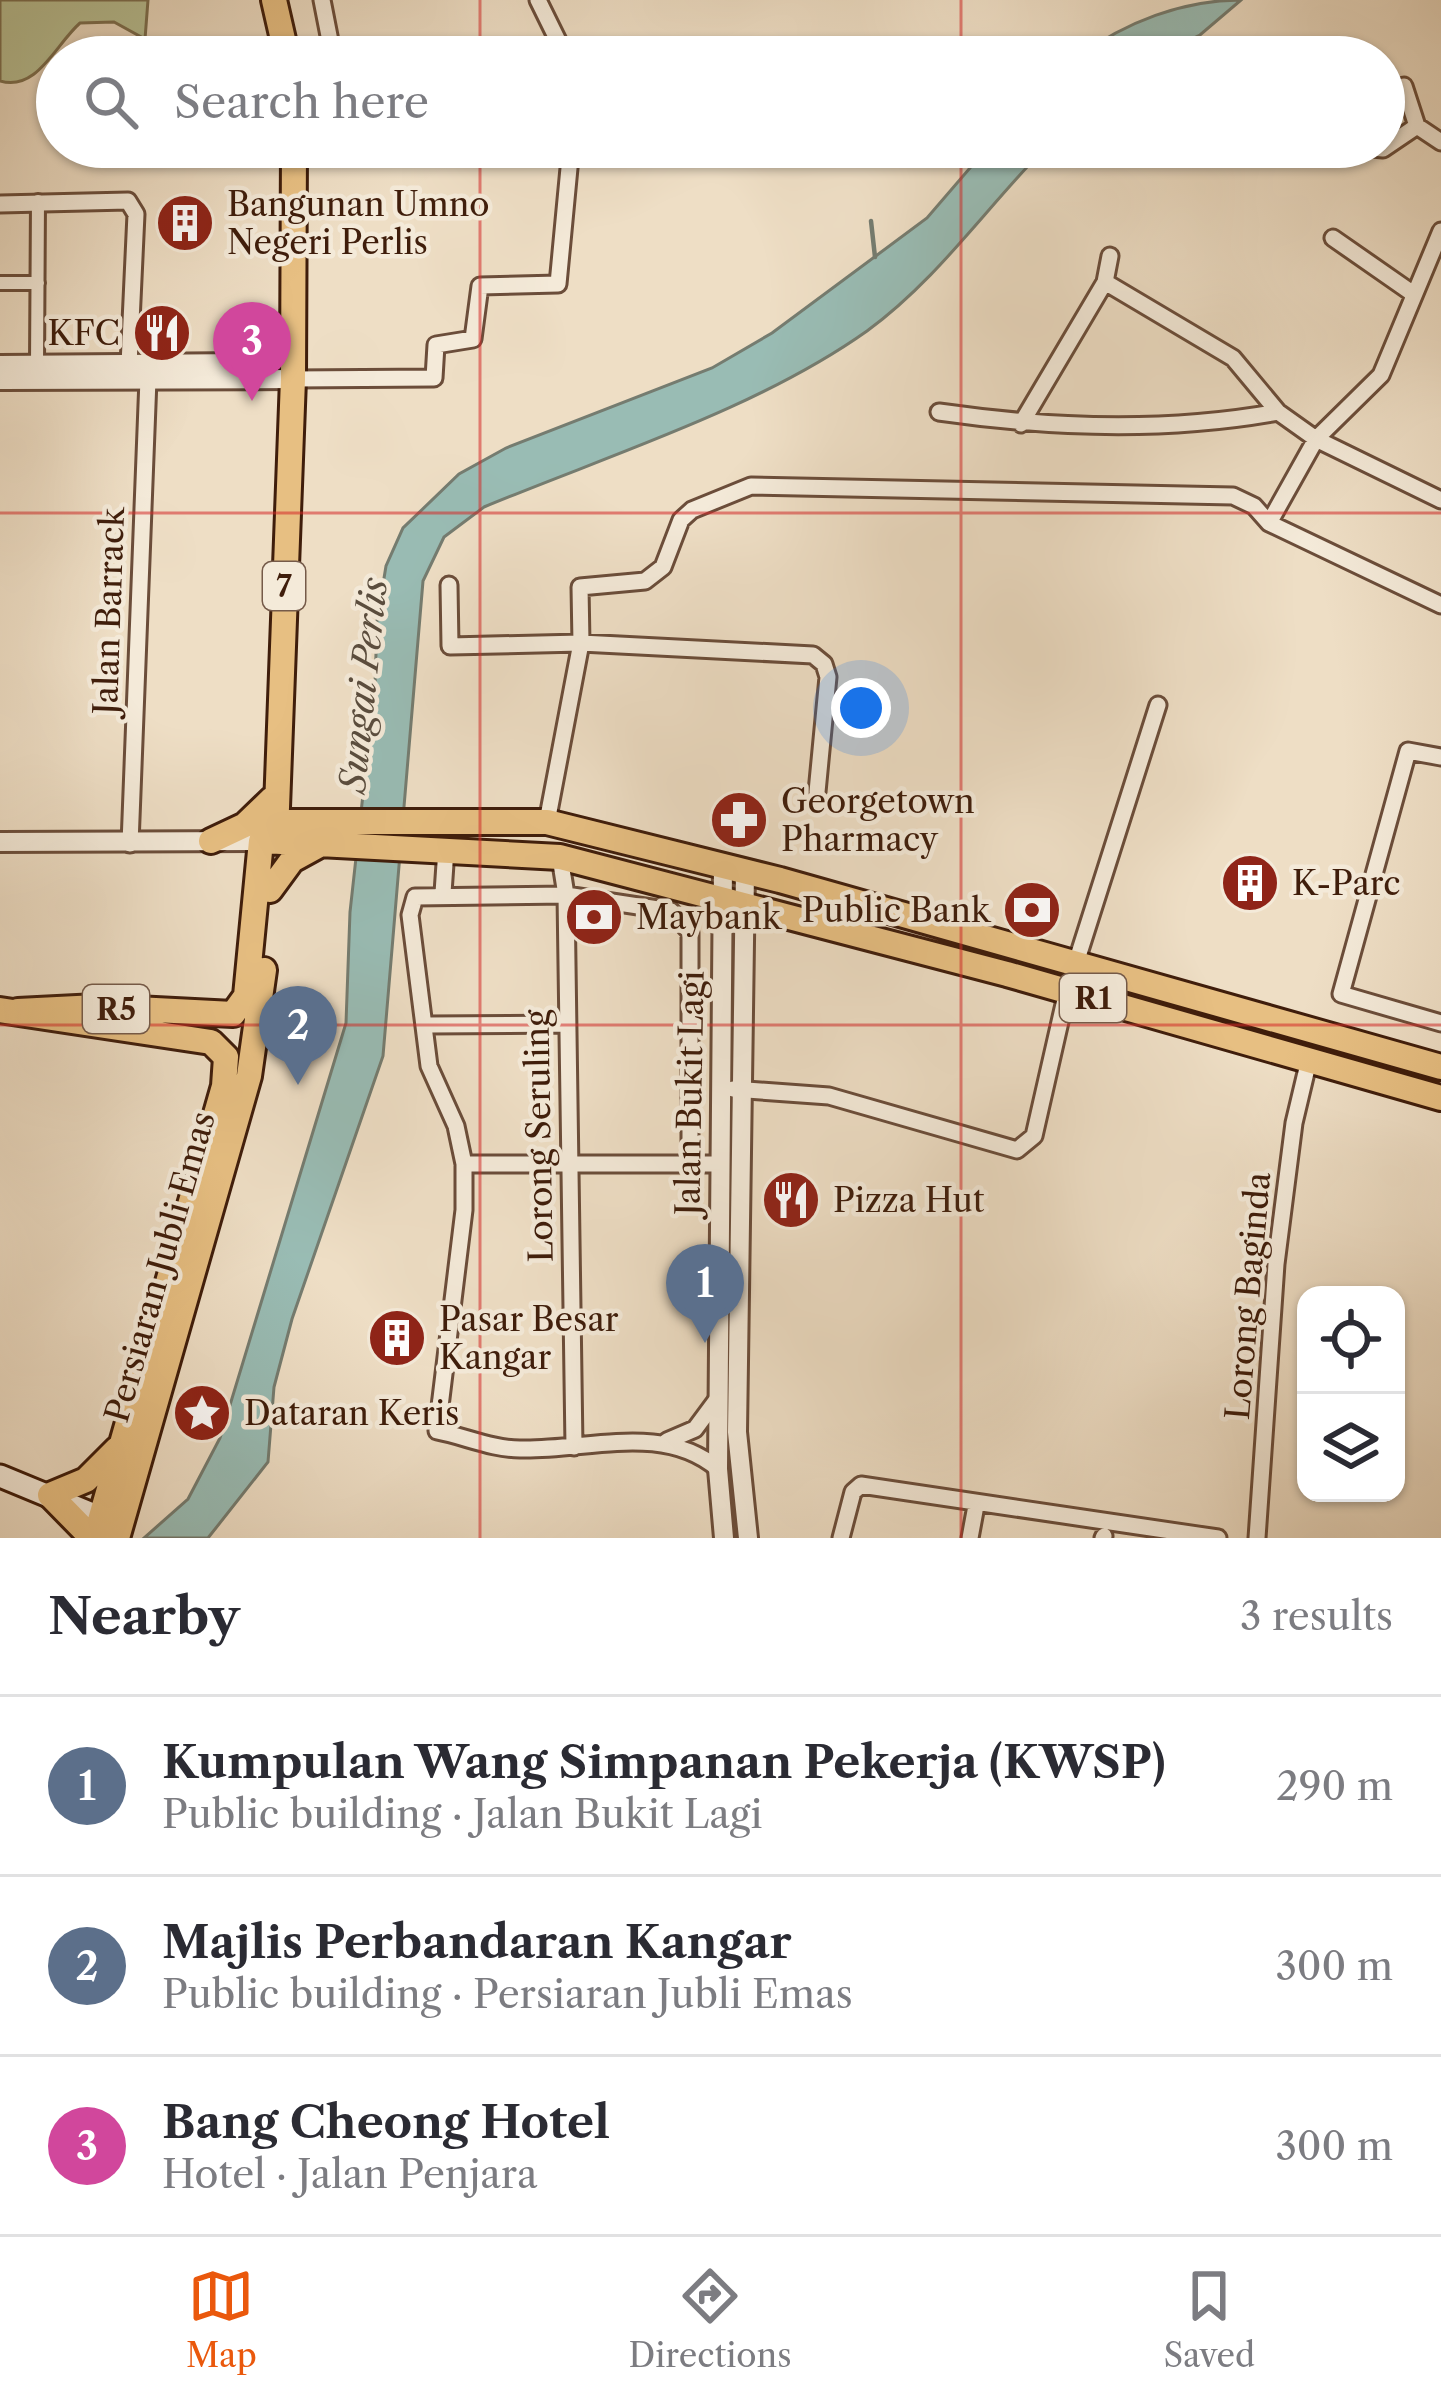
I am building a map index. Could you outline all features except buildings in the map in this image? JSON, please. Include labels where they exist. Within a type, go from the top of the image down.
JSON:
[{"type":"main road","name":"7","points":[[261,1006],[264,880],[278,793],[293,380],[294,168]]},
{"type":"main road","points":[[211,841],[251,821],[278,793]]},
{"type":"main road","name":"R1","points":[[271,835],[418,835],[547,822],[734,868],[1441,1067]]},
{"type":"main road","name":"R1","points":[[418,835],[446,849],[560,856],[1067,991],[1441,1098]]},
{"type":"main road","points":[[220,1029],[246,996],[264,880],[335,836]]},
{"type":"main road","points":[[211,841],[238,851],[264,880]]},
{"type":"main road","points":[[220,1029],[261,1006]]},
{"type":"main road","name":"Persiaran Jubli Emas","points":[[105,1531],[122,1443],[218,1145],[254,1051],[261,1006]]},
{"type":"main road","name":"R5","points":[[9,1010],[97,1007],[220,1029]]},
{"type":"main road","points":[[220,1029],[254,1051]]},
{"type":"main road","name":"Persiaran Jubli Emas","points":[[105,1531],[218,1145],[226,1058],[220,1029]]},
{"type":"main road","points":[[50,1495],[86,1480],[122,1443]]},
{"type":"main road","points":[[0,1476],[50,1495],[105,1531]]},
{"type":"street","points":[[322,0],[330,36]]},
{"type":"street","points":[[538,0],[556,36]]},
{"type":"street","points":[[1405,89],[1417,126],[1441,142]]},
{"type":"street","points":[[1405,134],[1417,126]]},
{"type":"street","points":[[0,380],[434,378],[436,345],[473,339],[480,286],[557,284],[569,168]]},
{"type":"street","points":[[0,204],[115,199],[132,206],[129,365]]},
{"type":"street","points":[[37,364],[38,201]]},
{"type":"street","points":[[1269,524],[1297,465],[1316,439],[1381,375],[1440,234]]},
{"type":"street","points":[[1334,238],[1412,293]]},
{"type":"street","points":[[1021,424],[1105,282],[1110,256]]},
{"type":"street","points":[[1105,282],[1233,358],[1278,412],[1316,439],[1441,500]]},
{"type":"street","points":[[0,283],[38,283]]},
{"type":"street","points":[[0,365],[261,360],[281,344],[293,303]]},
{"type":"street","name":"Jalan Barrack","points":[[130,844],[148,380]]},
{"type":"street","points":[[939,412],[1021,424],[1210,424],[1278,412]]},
{"type":"street","points":[[547,822],[581,643],[580,586],[645,581],[663,567],[681,520],[692,510],[751,486],[1233,496],[1254,506],[1269,524],[1441,605]]},
{"type":"street","points":[[449,585],[450,646],[581,643],[813,655],[824,664],[828,677],[817,792]]},
{"type":"street","points":[[1076,966],[1158,705]]},
{"type":"street","points":[[1441,757],[1408,752],[1341,994],[1441,1023]]},
{"type":"street","points":[[0,842],[130,844],[271,835]]},
{"type":"street","points":[[443,893],[446,849]]},
{"type":"street","name":"Lorong Seruling","points":[[560,856],[566,895],[574,1448]]},
{"type":"street","name":"Jalan Bukit Lagi","points":[[724,1538],[718,1469],[718,1164],[734,868]]},
{"type":"street","points":[[690,1165],[690,932],[671,911],[566,895],[422,893],[410,905],[428,1025],[429,1066],[456,1126],[464,1164],[464,1210],[437,1431],[511,1449],[667,1441],[694,1429],[718,1398]]},
{"type":"street","name":"Jalan Bukit Lagi","points":[[733,902],[741,1089],[737,1432],[748,1538]]},
{"type":"street","points":[[720,1088],[829,1096],[1009,1150],[1026,1147],[1034,1136],[1067,991]]},
{"type":"street","points":[[428,1025],[568,1024]]},
{"type":"street","name":"Lorong Baginda","points":[[1257,1533],[1276,1264],[1294,1123],[1309,1060]]},
{"type":"street","points":[[464,1164],[718,1164]]},
{"type":"street","points":[[667,1441],[695,1449],[718,1469]]},
{"type":"street","points":[[841,1538],[853,1492],[860,1485],[1218,1538]]},
{"type":"street","points":[[970,1538],[975,1511]]},
{"type":"green space","points":[[0,0],[148,0],[145,36],[114,22],[80,23],[69,36],[36,36],[36,72],[13,83],[0,81]]},
{"type":"water","points":[[1241,0],[1198,36],[1110,36],[1155,15]]},
{"type":"water","points":[[970,168],[1027,168],[892,311],[824,359],[730,407],[484,507],[444,537],[423,581],[383,1056],[292,1319],[274,1387],[268,1462],[208,1538],[144,1538],[188,1499],[220,1438],[346,1023],[350,912],[375,686],[377,621],[386,566],[403,528],[459,474],[506,448],[712,368],[772,333],[927,218]]},
{"type":"waterway","points":[[871,221],[875,257]]},
{"type":"place","name":"Bangunan Umno Negeri Perlis","points":[[185,223]]},
{"type":"place","name":"KFC","points":[[162,333]]},
{"type":"place","name":"Bang Cheong Hotel","points":[[252,401]]},
{"type":"place","name":"Georgetown Pharmacy","points":[[739,820]]},
{"type":"place","name":"K-Parc","points":[[1250,883]]},
{"type":"place","name":"Public Bank","points":[[1032,910]]},
{"type":"place","name":"Maybank","points":[[594,917]]},
{"type":"place","name":"Majlis Perbandaran Kangar","points":[[298,1085]]},
{"type":"place","name":"Pizza Hut","points":[[791,1200]]},
{"type":"place","name":"Pasar Besar Kangar","points":[[397,1338]]},
{"type":"place","name":"Kumpulan Wang Simpanan Pekerja (KWSP)","points":[[705,1343]]},
{"type":"place","name":"Dataran Keris","points":[[202,1413]]},
{"type":"water label","name":"Sungai Perlis","points":[[363,685]]}]
